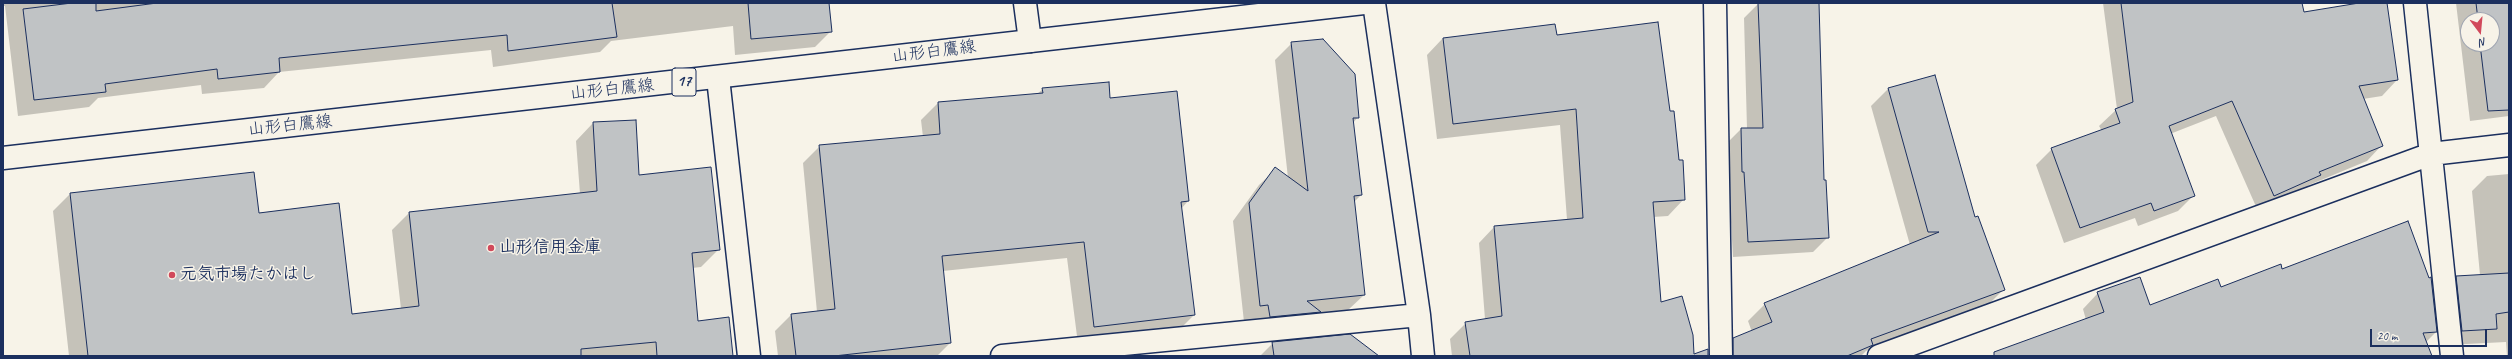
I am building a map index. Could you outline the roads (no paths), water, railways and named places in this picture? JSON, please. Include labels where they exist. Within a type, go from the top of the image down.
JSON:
[{"type":"main road","points":[[1026,3],[1030,41]]},
{"type":"main road","name":"山形白鷹線","points":[[3,158],[718,78],[1364,3]]},
{"type":"main road","points":[[1374,3],[1420,314],[1423,356]]},
{"type":"main road","points":[[1715,3],[1721,356]]},
{"type":"main road","points":[[2415,3],[2452,356]]},
{"type":"main road","points":[[718,78],[749,356]]},
{"type":"main road","points":[[1879,356],[2431,154],[2509,145]]},
{"type":"main road","points":[[1002,356],[1420,314]]},
{"type":"place","name":"山形信用金庫","points":[[491,248]]},
{"type":"place","name":"元気市場たかはし","points":[[172,275]]}]
